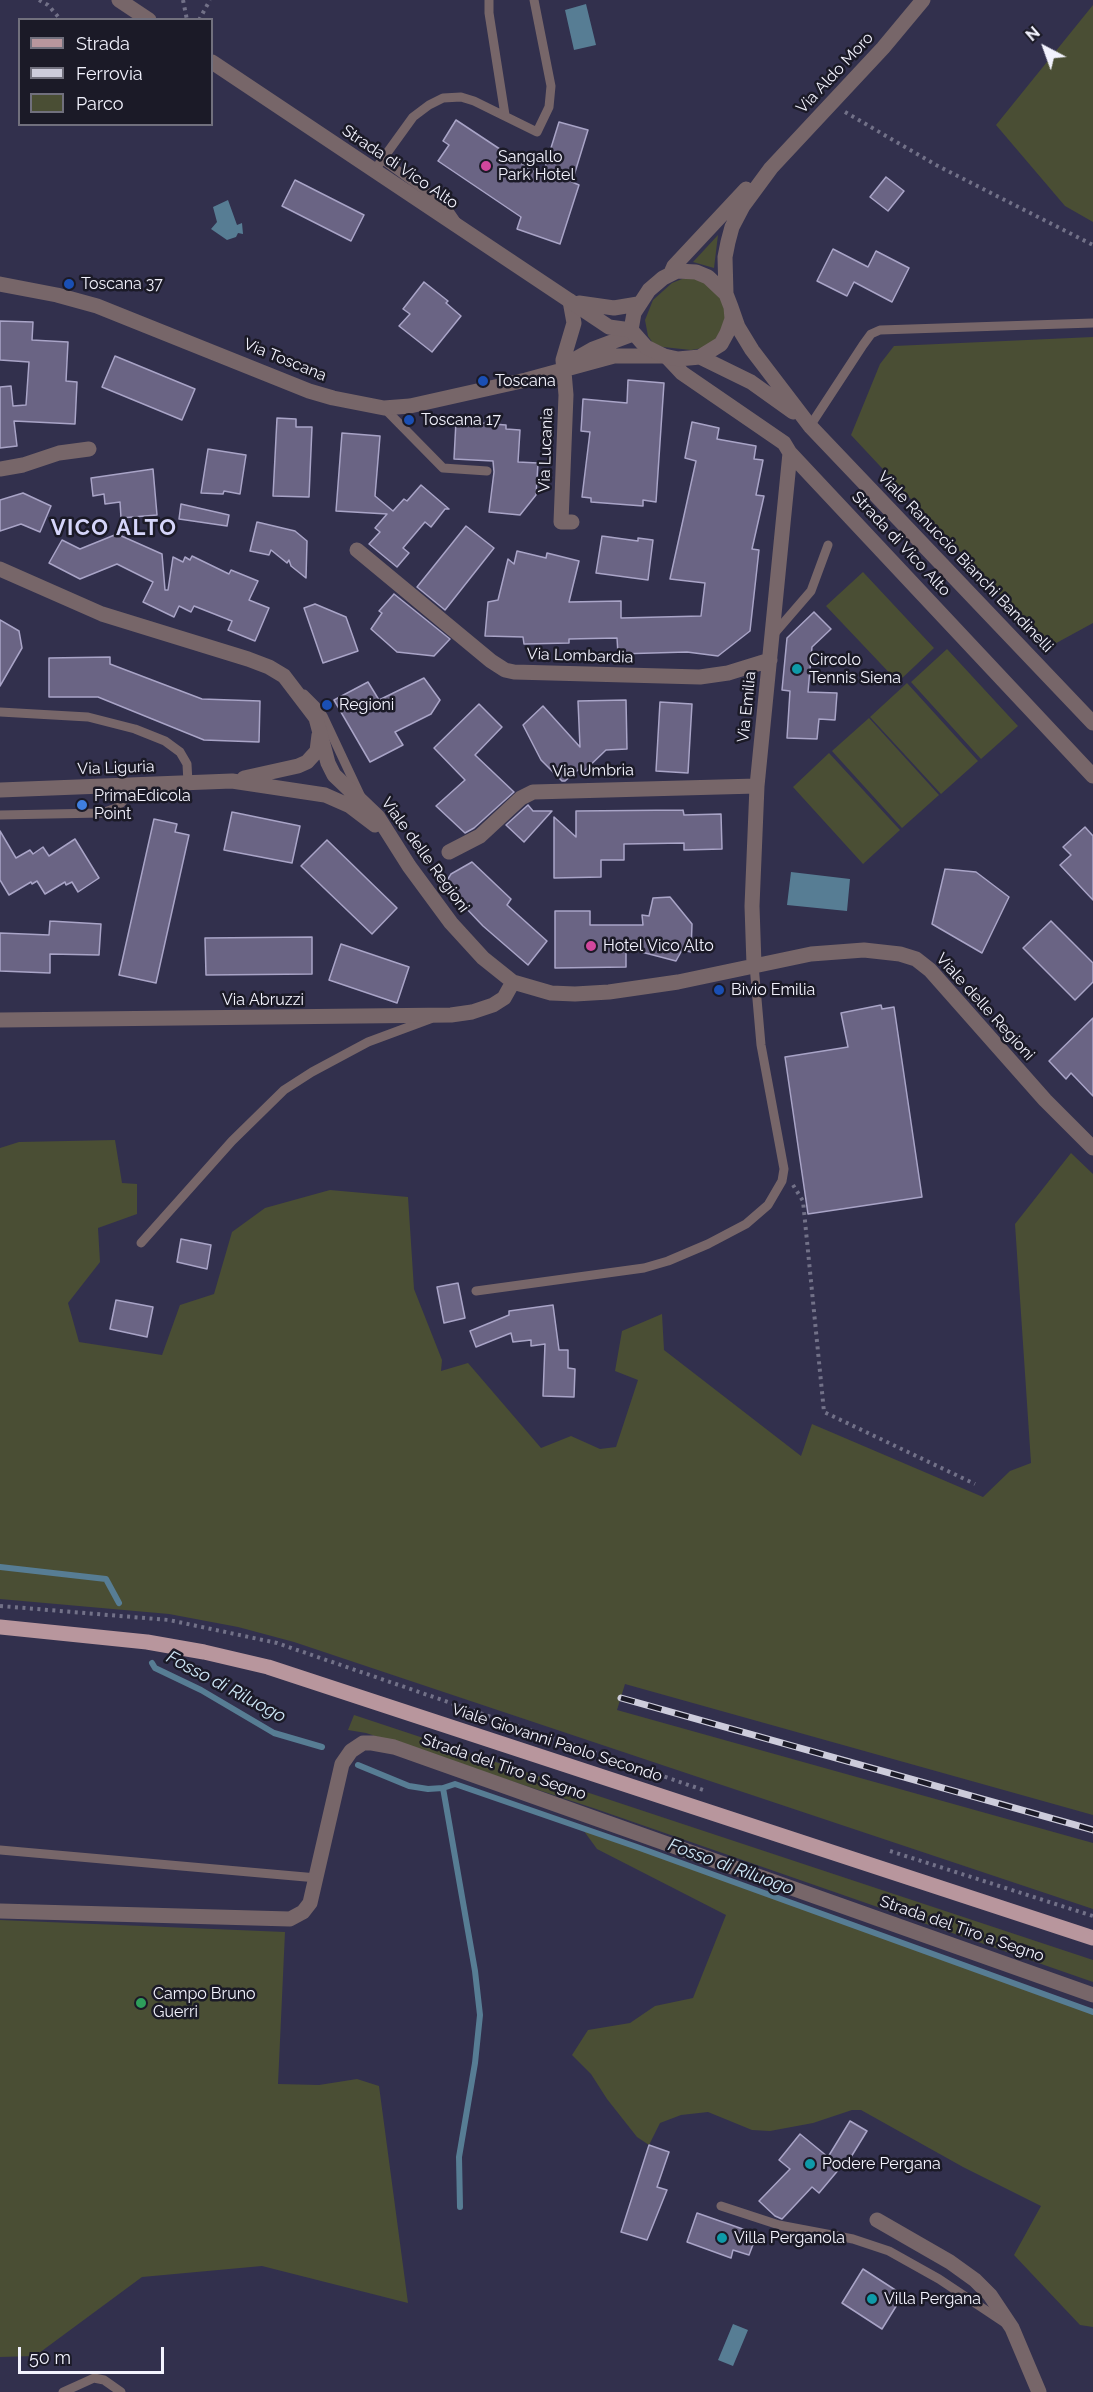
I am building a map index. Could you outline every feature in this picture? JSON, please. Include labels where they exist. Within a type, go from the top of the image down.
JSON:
[{"type":"main road","name":"Viale Giovanni Paolo Secondo","points":[[0,1627],[147,1642],[268,1667],[1093,1938]]},
{"type":"street","points":[[119,0],[145,18]]},
{"type":"street","name":"Via Aldo Moro","points":[[671,273],[674,266],[720,216],[771,168],[831,104],[923,0]]},
{"type":"street","name":"Strada di Vico Alto","points":[[213,63],[378,165],[463,230],[609,327],[632,332],[646,347],[665,357],[682,372],[777,437],[1093,776]]},
{"type":"street","name":"Via Aldo Moro","points":[[728,301],[725,257],[732,227],[743,206],[771,168]]},
{"type":"street","points":[[632,332],[632,322],[638,304],[656,283],[671,273],[696,272],[718,284],[728,301],[732,319],[721,344],[700,357],[665,357]]},
{"type":"street","name":"Via Toscana","points":[[0,284],[57,295],[97,306],[309,391],[384,408],[410,406],[614,356],[665,357]]},
{"type":"street","points":[[563,369],[564,352],[574,323],[570,301]]},
{"type":"street","name":"Strada di Vico Alto","points":[[570,301],[614,308],[638,304]]},
{"type":"street","name":"Viale Ranuccio Bianchi Bandinelli","points":[[728,301],[738,327],[752,350],[810,426],[1093,723]]},
{"type":"street","name":"Via Toscana","points":[[563,369],[577,357],[632,332]]},
{"type":"street","name":"Viale Ranuccio Bianchi Bandinelli","points":[[700,357],[751,382],[810,426]]},
{"type":"street","name":"Via Lucania","points":[[563,369],[566,394],[561,522],[572,522]]},
{"type":"street","points":[[0,469],[23,465],[59,453],[89,449]]},
{"type":"street","name":"Via Emilia","points":[[754,965],[752,906],[757,786],[790,453]]},
{"type":"street","name":"Via Lombardia","points":[[357,550],[491,662],[505,670],[700,677],[728,674],[770,660]]},
{"type":"street","name":"Viale delle Regioni","points":[[0,569],[102,614],[262,664],[281,674],[314,714],[332,771],[378,817],[393,842],[451,923],[483,958],[513,982],[551,993],[609,992],[678,982],[800,956],[854,950],[887,951],[916,959],[943,983],[1045,1100],[1093,1148]]},
{"type":"street","name":"Via Liguria","points":[[232,781],[307,762],[317,751],[319,732]]},
{"type":"street","name":"Via Liguria","points":[[0,790],[232,781],[300,790],[332,797],[362,814],[393,842]]},
{"type":"street","name":"Via Umbria","points":[[449,852],[480,836],[521,798],[533,792],[757,786]]},
{"type":"street","name":"Via Abruzzi","points":[[0,1020],[438,1016],[472,1012],[489,1007],[504,998],[513,982]]},
{"type":"street","name":"Strada del Tiro a Segno","points":[[0,1911],[290,1919],[303,1912],[310,1903],[342,1764],[348,1754],[360,1745],[378,1743],[1093,1995]]},
{"type":"street","points":[[877,2220],[921,2244],[969,2275],[990,2295],[1012,2328],[1039,2392]]},
{"type":"lane","points":[[489,0],[489,13],[506,115]]},
{"type":"lane","points":[[378,165],[413,117],[436,101],[451,97],[461,97],[506,115],[537,132],[549,107],[551,75],[534,0]]},
{"type":"lane","points":[[810,426],[868,338],[880,330],[1093,323]]},
{"type":"lane","points":[[384,408],[443,468],[487,471]]},
{"type":"lane","points":[[773,635],[811,591],[828,545]]},
{"type":"lane","points":[[293,686],[320,710],[363,802]]},
{"type":"lane","points":[[0,712],[88,717],[135,729],[165,741],[180,752],[187,764],[188,783]]},
{"type":"lane","points":[[0,815],[109,811],[122,803],[139,785]]},
{"type":"lane","points":[[476,1291],[613,1273],[668,1261],[746,1224],[776,1193],[782,1181],[784,1169],[761,1045],[754,965]]},
{"type":"lane","points":[[141,1243],[232,1141],[284,1090],[368,1042],[438,1016]]},
{"type":"lane","points":[[0,1850],[317,1878]]},
{"type":"lane","points":[[722,2206],[779,2225],[853,2239],[889,2251],[939,2279],[1012,2328]]},
{"type":"lane","points":[[63,2392],[94,2378],[104,2380],[121,2392]]},
{"type":"path","points":[[39,0],[48,5],[59,18]]},
{"type":"path","points":[[183,0],[187,18]]},
{"type":"path","points":[[200,18],[210,0]]},
{"type":"path","points":[[831,104],[936,165],[1093,245]]},
{"type":"path","points":[[784,1169],[804,1201],[824,1412],[975,1484]]},
{"type":"green space","points":[[1093,5],[1093,222],[1065,206],[996,125]]},
{"type":"green space","points":[[718,235],[714,268],[693,262]]},
{"type":"green space","points":[[694,278],[714,287],[725,307],[725,320],[721,331],[714,341],[703,348],[691,350],[663,347],[653,343],[648,336],[645,320],[653,300],[672,283]]},
{"type":"green space","points":[[1093,337],[1093,623],[1049,647],[851,435],[880,364],[894,346]]},
{"type":"green space","points":[[863,572],[934,648],[898,682],[826,606]]},
{"type":"green space","points":[[947,649],[1018,726],[981,759],[911,682]]},
{"type":"green space","points":[[907,683],[978,761],[941,794],[870,717]]},
{"type":"green space","points":[[869,718],[939,795],[902,828],[832,751]]},
{"type":"green space","points":[[829,753],[900,830],[863,864],[793,787]]},
{"type":"green space","points":[[115,1140],[122,1183],[137,1184],[137,1214],[98,1228],[100,1262],[68,1303],[79,1342],[162,1355],[180,1305],[214,1294],[232,1232],[265,1208],[330,1190],[408,1197],[414,1289],[442,1360],[441,1371],[468,1363],[541,1448],[571,1436],[600,1449],[616,1447],[638,1380],[615,1371],[622,1331],[662,1314],[664,1350],[801,1456],[812,1424],[983,1497],[1010,1471],[1031,1463],[1015,1224],[1071,1153],[1093,1174],[1093,1815],[625,1684],[617,1710],[1093,1843],[1093,1909],[294,1642],[238,1627],[169,1614],[0,1599],[0,1148],[19,1142]]},
{"type":"green space","points":[[354,1715],[1093,1960],[1093,1982],[596,1809],[366,1733],[348,1730]]},
{"type":"green space","points":[[581,1827],[1093,2012],[1093,2327],[1080,2325],[1014,2255],[1041,2206],[963,2167],[861,2110],[852,2110],[813,2123],[770,2131],[752,2130],[708,2112],[681,2115],[660,2123],[649,2145],[637,2137],[607,2099],[591,2074],[572,2055],[588,2030],[630,2023],[655,2006],[693,1998],[726,1915],[597,1849]]},
{"type":"green space","points":[[0,1920],[285,1932],[278,2084],[319,2085],[357,2079],[379,2086],[408,2303],[262,2266],[142,2277],[35,2356],[0,2357]]},
{"type":"water","points":[[586,4],[596,45],[574,50],[565,10]]},
{"type":"water","points":[[228,200],[237,225],[242,223],[243,234],[238,233],[236,237],[227,240],[211,229],[217,222],[213,207]]},
{"type":"water","points":[[791,872],[850,879],[847,911],[787,905]]},
{"type":"water","points":[[733,2324],[748,2330],[733,2366],[718,2360]]},
{"type":"building","points":[[456,120],[542,177],[559,122],[588,130],[572,182],[579,185],[560,244],[517,229],[521,217],[438,161],[449,145],[443,141]]},
{"type":"building","points":[[886,177],[904,191],[888,211],[870,197]]},
{"type":"building","points":[[295,180],[364,215],[351,241],[282,206]]},
{"type":"building","points":[[833,249],[868,267],[876,251],[909,268],[892,302],[854,282],[847,296],[817,281]]},
{"type":"building","points":[[424,282],[448,301],[446,303],[461,316],[432,352],[399,326],[410,314],[403,309]]},
{"type":"building","points":[[0,321],[33,322],[32,340],[68,342],[66,381],[77,382],[75,424],[14,421],[17,446],[0,448],[0,387],[11,386],[13,406],[26,405],[29,362],[0,360]]},
{"type":"building","points":[[115,356],[195,389],[182,420],[102,387]]},
{"type":"building","points":[[628,380],[664,383],[656,502],[643,500],[643,506],[591,502],[591,498],[582,497],[590,432],[581,431],[583,399],[627,403]]},
{"type":"building","points":[[277,418],[296,419],[296,427],[312,427],[309,497],[273,496]]},
{"type":"building","points":[[456,421],[506,425],[506,429],[520,430],[518,462],[538,463],[536,495],[520,515],[489,512],[494,472],[493,461],[454,459]]},
{"type":"building","points":[[692,422],[719,428],[717,439],[756,446],[754,459],[763,460],[756,495],[764,496],[752,549],[759,550],[750,631],[718,656],[687,652],[618,654],[617,638],[569,639],[569,643],[524,644],[523,637],[485,636],[488,602],[498,600],[508,559],[514,564],[517,551],[546,558],[547,553],[579,561],[569,602],[621,601],[621,618],[701,616],[705,583],[670,579],[696,461],[685,458]]},
{"type":"building","points":[[342,433],[380,436],[375,496],[393,511],[404,499],[407,501],[421,485],[449,509],[445,509],[431,527],[425,522],[403,548],[409,553],[397,567],[369,544],[380,532],[375,528],[387,514],[336,511]]},
{"type":"building","points":[[208,449],[246,455],[240,494],[224,491],[223,494],[201,493]]},
{"type":"building","points":[[153,469],[157,515],[121,518],[120,502],[105,504],[104,494],[93,496],[91,478]]},
{"type":"building","points":[[23,493],[51,506],[40,532],[21,524],[0,531],[0,500]]},
{"type":"building","points":[[181,504],[229,515],[227,526],[179,519]]},
{"type":"building","points":[[257,522],[295,531],[307,541],[306,578],[291,566],[289,560],[287,563],[271,550],[269,555],[250,551]]},
{"type":"building","points":[[466,526],[494,548],[445,610],[417,587]]},
{"type":"building","points":[[117,534],[162,554],[165,590],[168,590],[173,557],[183,562],[185,557],[190,560],[192,556],[229,574],[231,570],[258,581],[249,600],[269,608],[255,641],[228,630],[232,621],[194,606],[191,612],[179,606],[174,617],[143,602],[153,582],[117,564],[80,579],[49,563],[62,540],[80,549]]},
{"type":"building","points":[[602,536],[638,541],[638,538],[653,540],[648,580],[596,573]]},
{"type":"building","points":[[394,594],[450,639],[434,656],[397,652],[371,629],[382,613],[379,611]]},
{"type":"building","points":[[315,604],[346,617],[358,651],[323,663],[304,608]]},
{"type":"building","points":[[814,612],[831,629],[812,647],[808,692],[837,693],[835,720],[819,719],[817,739],[787,738],[790,691],[782,690],[787,638]]},
{"type":"building","points":[[0,620],[19,631],[22,648],[0,686]]},
{"type":"building","points":[[110,657],[110,664],[202,699],[260,701],[259,742],[204,740],[98,697],[49,697],[49,658]]},
{"type":"building","points":[[424,678],[440,700],[431,714],[395,732],[403,745],[370,762],[334,700],[368,682],[379,700]]},
{"type":"building","points":[[626,700],[627,749],[606,750],[581,774],[581,769],[565,781],[562,781],[541,760],[523,725],[543,706],[580,747],[578,701]]},
{"type":"building","points":[[660,702],[692,704],[688,773],[656,771]]},
{"type":"building","points":[[479,704],[502,727],[475,755],[514,792],[474,828],[465,833],[436,806],[465,780],[434,748]]},
{"type":"building","points":[[528,805],[533,811],[552,811],[524,842],[506,825]]},
{"type":"building","points":[[683,810],[684,815],[721,814],[722,849],[684,850],[684,843],[624,844],[624,860],[601,860],[601,877],[554,878],[554,817],[576,837],[576,811]]},
{"type":"building","points":[[232,812],[300,826],[292,863],[224,850]]},
{"type":"building","points":[[154,819],[177,824],[175,832],[189,835],[156,983],[119,975]]},
{"type":"building","points":[[1085,827],[1093,836],[1093,900],[1060,865],[1071,855],[1063,847]]},
{"type":"building","points":[[0,831],[16,858],[30,850],[33,854],[43,847],[49,856],[75,839],[99,878],[78,892],[72,882],[66,885],[65,882],[45,894],[37,881],[9,895],[0,880]]},
{"type":"building","points":[[327,840],[397,908],[372,934],[301,866]]},
{"type":"building","points":[[472,862],[511,899],[507,905],[547,941],[528,965],[483,926],[444,885],[451,874]]},
{"type":"building","points":[[945,869],[976,872],[1009,897],[982,953],[932,924]]},
{"type":"building","points":[[670,897],[692,924],[691,952],[682,950],[676,961],[626,948],[626,967],[555,968],[555,911],[590,911],[590,925],[643,925],[642,915],[649,916],[653,898]]},
{"type":"building","points":[[50,921],[101,924],[99,955],[50,954],[50,973],[0,971],[0,933],[49,935]]},
{"type":"building","points":[[1051,921],[1093,963],[1093,982],[1075,1000],[1023,948]]},
{"type":"building","points":[[312,937],[312,974],[206,975],[205,938]]},
{"type":"building","points":[[341,944],[409,967],[397,1003],[329,980]]},
{"type":"building","points":[[881,1005],[882,1009],[894,1007],[922,1197],[808,1214],[785,1057],[848,1047],[841,1013]]},
{"type":"building","points":[[1093,1018],[1093,1096],[1071,1073],[1066,1079],[1049,1061]]},
{"type":"building","points":[[181,1239],[211,1245],[207,1269],[177,1262]]},
{"type":"building","points":[[458,1283],[465,1318],[444,1323],[437,1287]]},
{"type":"building","points":[[116,1300],[153,1307],[147,1337],[110,1329]]},
{"type":"building","points":[[553,1305],[559,1350],[568,1350],[568,1368],[575,1369],[574,1397],[543,1396],[545,1344],[531,1346],[531,1340],[513,1342],[511,1333],[476,1347],[470,1331],[509,1315],[509,1311]]},
{"type":"building","points":[[850,2121],[867,2131],[851,2157],[819,2193],[812,2187],[782,2219],[775,2216],[759,2201],[790,2169],[779,2160],[800,2134],[828,2157]]},
{"type":"building","points":[[649,2145],[669,2152],[657,2187],[667,2190],[647,2240],[621,2232]]},
{"type":"building","name":"Villa Perganola","points":[[697,2213],[757,2234],[749,2255],[733,2250],[731,2258],[687,2242]]},
{"type":"building","name":"Villa Pergana","points":[[863,2269],[903,2295],[882,2329],[842,2303]]},
{"type":"waterway","name":"Fosso di Riluogo","points":[[0,1567],[106,1579],[119,1603]]},
{"type":"waterway","name":"Fosso di Riluogo","points":[[152,1663],[155,1668],[201,1690],[274,1733],[322,1747]]},
{"type":"waterway","name":"Fosso di Riluogo","points":[[358,1765],[409,1786],[428,1789],[455,1784],[637,1847],[1093,2012]]},
{"type":"waterway","points":[[443,1788],[475,1971],[480,2015],[475,2063],[459,2157],[460,2207]]},
{"type":"railway","points":[[621,1698],[1093,1830]]},
{"type":"place","name":"Sangallo Park Hotel","points":[[486,166]]},
{"type":"place","name":"Toscana 37","points":[[69,284]]},
{"type":"place","name":"Toscana","points":[[483,381]]},
{"type":"place","name":"Toscana 17","points":[[409,420]]},
{"type":"place","name":"Circolo Tennis Siena","points":[[797,669]]},
{"type":"place","name":"Regioni","points":[[327,705]]},
{"type":"place","name":"PrimaEdicola Point","points":[[82,805]]},
{"type":"place","name":"Hotel Vico Alto","points":[[591,946]]},
{"type":"place","name":"Bivio Emilia","points":[[719,990]]},
{"type":"place","name":"Campo Bruno Guerri","points":[[141,2003]]},
{"type":"place","name":"Podere Pergana","points":[[810,2164]]},
{"type":"place","name":"Villa Perganola","points":[[722,2238]]},
{"type":"place","name":"Villa Pergana","points":[[872,2299]]},
{"type":"district","name":"VICO ALTO","points":[[114,528]]}]
